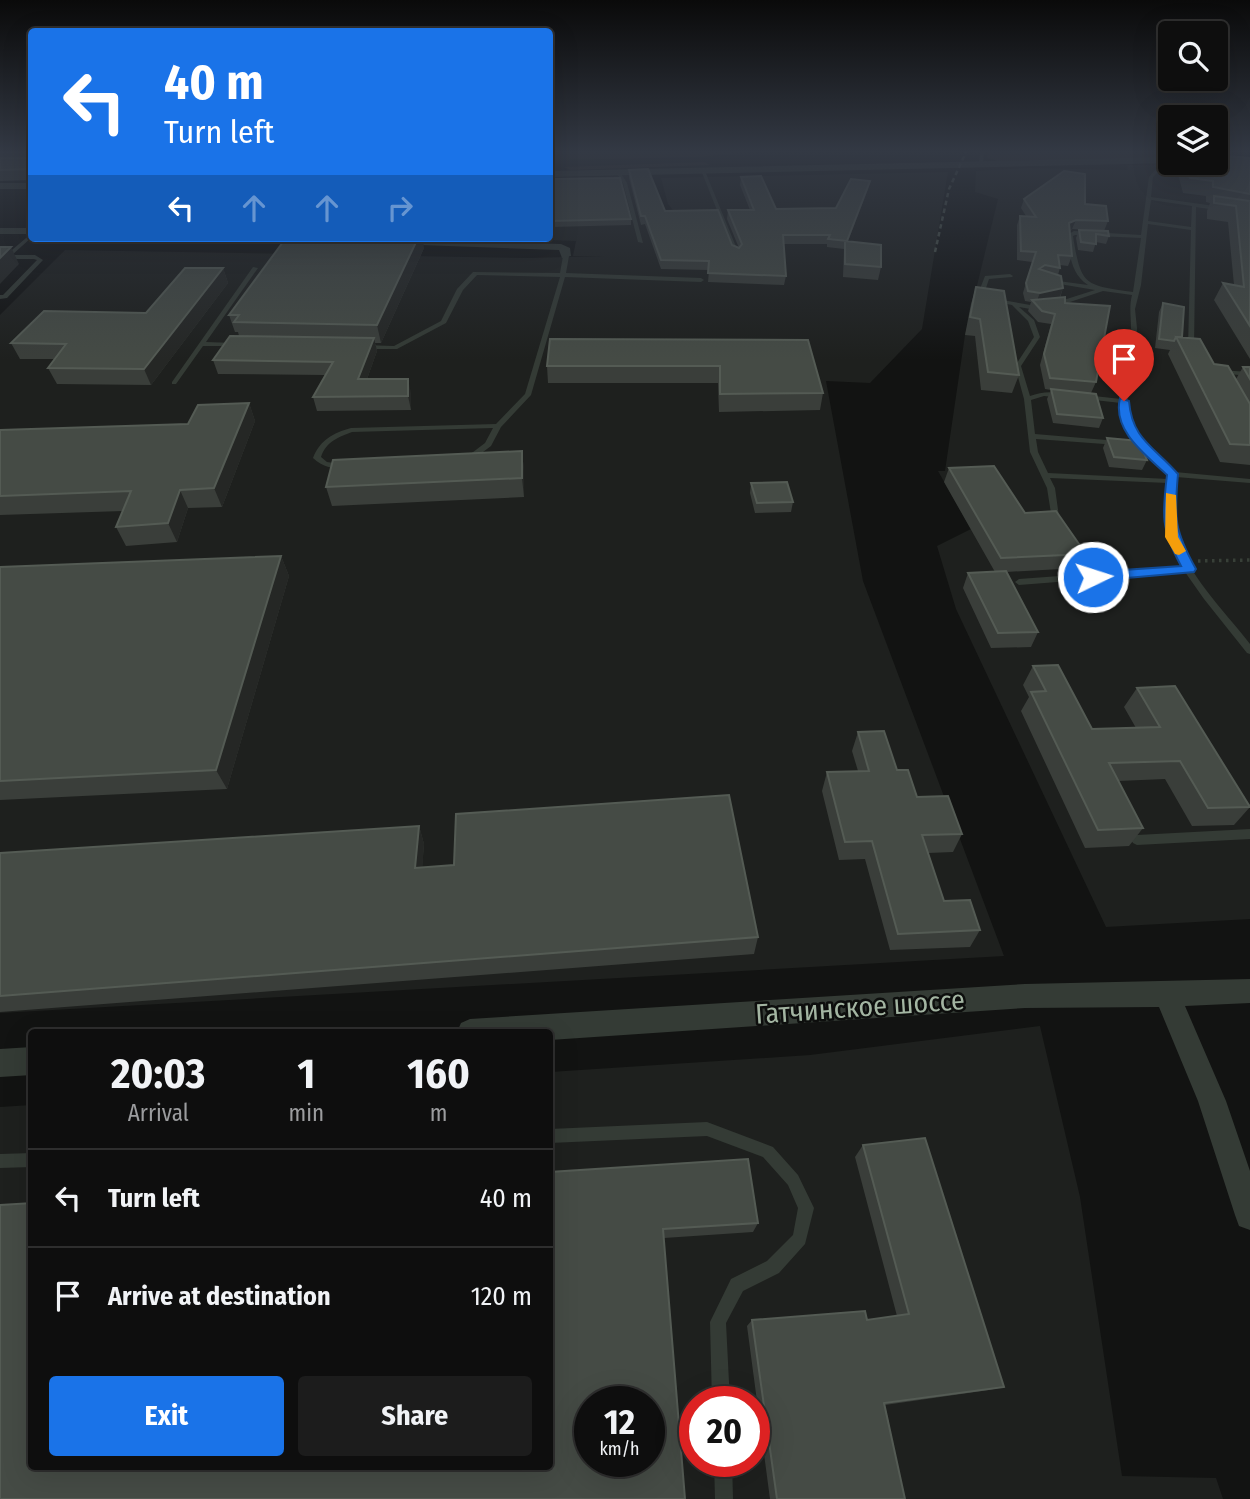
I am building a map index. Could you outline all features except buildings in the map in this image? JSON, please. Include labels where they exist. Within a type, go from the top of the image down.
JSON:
[{"type":"street","points":[[0,231],[28,232]]},
{"type":"street","points":[[386,242],[561,247],[566,250],[566,256]]},
{"type":"street","name":"Гатчинское шоссе","points":[[516,1029],[1025,996],[1167,995],[1250,991]]},
{"type":"street","points":[[1167,995],[1212,1101],[1250,1215]]},
{"type":"street","points":[[0,1063],[28,1061]]},
{"type":"lane","points":[[635,220],[641,242]]},
{"type":"lane","points":[[723,220],[737,253]]},
{"type":"lane","points":[[1194,220],[1191,347],[1196,356]]},
{"type":"lane","points":[[1194,229],[1146,222],[1132,309],[1132,380],[1124,401],[1125,419],[1142,445],[1172,477],[1169,508],[1172,537],[1187,566],[1250,651]]},
{"type":"lane","points":[[1101,290],[1083,282],[1076,273],[1070,235],[1074,233],[1144,237]]},
{"type":"lane","points":[[4,257],[28,236]]},
{"type":"lane","points":[[459,465],[488,444],[498,426],[528,395],[563,275],[566,256]]},
{"type":"lane","points":[[0,297],[5,297],[40,260],[35,257],[4,257]]},
{"type":"lane","points":[[174,383],[255,268]]},
{"type":"lane","points":[[354,347],[395,348],[444,322],[460,289],[475,273],[701,279]]},
{"type":"lane","points":[[1010,276],[987,277],[981,294],[988,301],[1015,306],[1052,306],[1101,290]]},
{"type":"lane","points":[[1041,280],[1135,294]]},
{"type":"lane","points":[[1015,306],[1031,320],[1037,337],[1018,366],[1027,399],[1034,452],[1051,488],[1055,522],[1062,533]]},
{"type":"lane","points":[[203,344],[244,345]]},
{"type":"lane","points":[[1225,383],[1215,370],[1250,374]]},
{"type":"lane","points":[[1027,399],[1044,394],[1124,401]]},
{"type":"lane","points":[[349,467],[325,464],[317,458],[319,448],[332,436],[351,430],[498,426]]},
{"type":"lane","points":[[1032,436],[1142,445]]},
{"type":"lane","points":[[1045,475],[1250,481]]},
{"type":"lane","points":[[1070,544],[1093,577]]},
{"type":"lane","points":[[1019,582],[1187,566]]},
{"type":"lane","points":[[1138,840],[1250,834]]},
{"type":"lane","points":[[553,1136],[707,1129],[768,1152],[793,1180],[806,1208],[800,1239],[773,1267],[737,1285],[718,1322],[720,1386]]},
{"type":"lane","points":[[0,1161],[28,1160]]},
{"type":"lane","points":[[723,1477],[724,1499]]},
{"type":"path","points":[[1187,566],[1250,560]]},
{"type":"shaded area","points":[[553,220],[665,220],[678,254],[677,220],[940,220],[922,329],[870,383],[826,381],[863,581],[1004,956],[0,1013],[0,315],[65,250],[528,258],[605,256],[573,256],[576,241],[553,240]]},
{"type":"shaded area","points":[[993,220],[1250,220],[1250,919],[1106,927],[956,609],[937,546],[971,529],[938,471],[945,471],[965,335]]},
{"type":"shaded area","points":[[1040,1026],[1080,1197],[1122,1476],[1216,1478],[1223,1499],[0,1499],[0,1107],[28,1105],[28,1470],[553,1470],[553,1072],[810,1055]]},
{"type":"railway","points":[[935,252],[942,220]]},
{"type":"slow traffic","points":[[1170,495],[1172,537],[1179,551]]},
{"type":"route","points":[[1093,577],[1189,569],[1172,537],[1169,508],[1172,474],[1136,440],[1125,419],[1124,401]]}]
